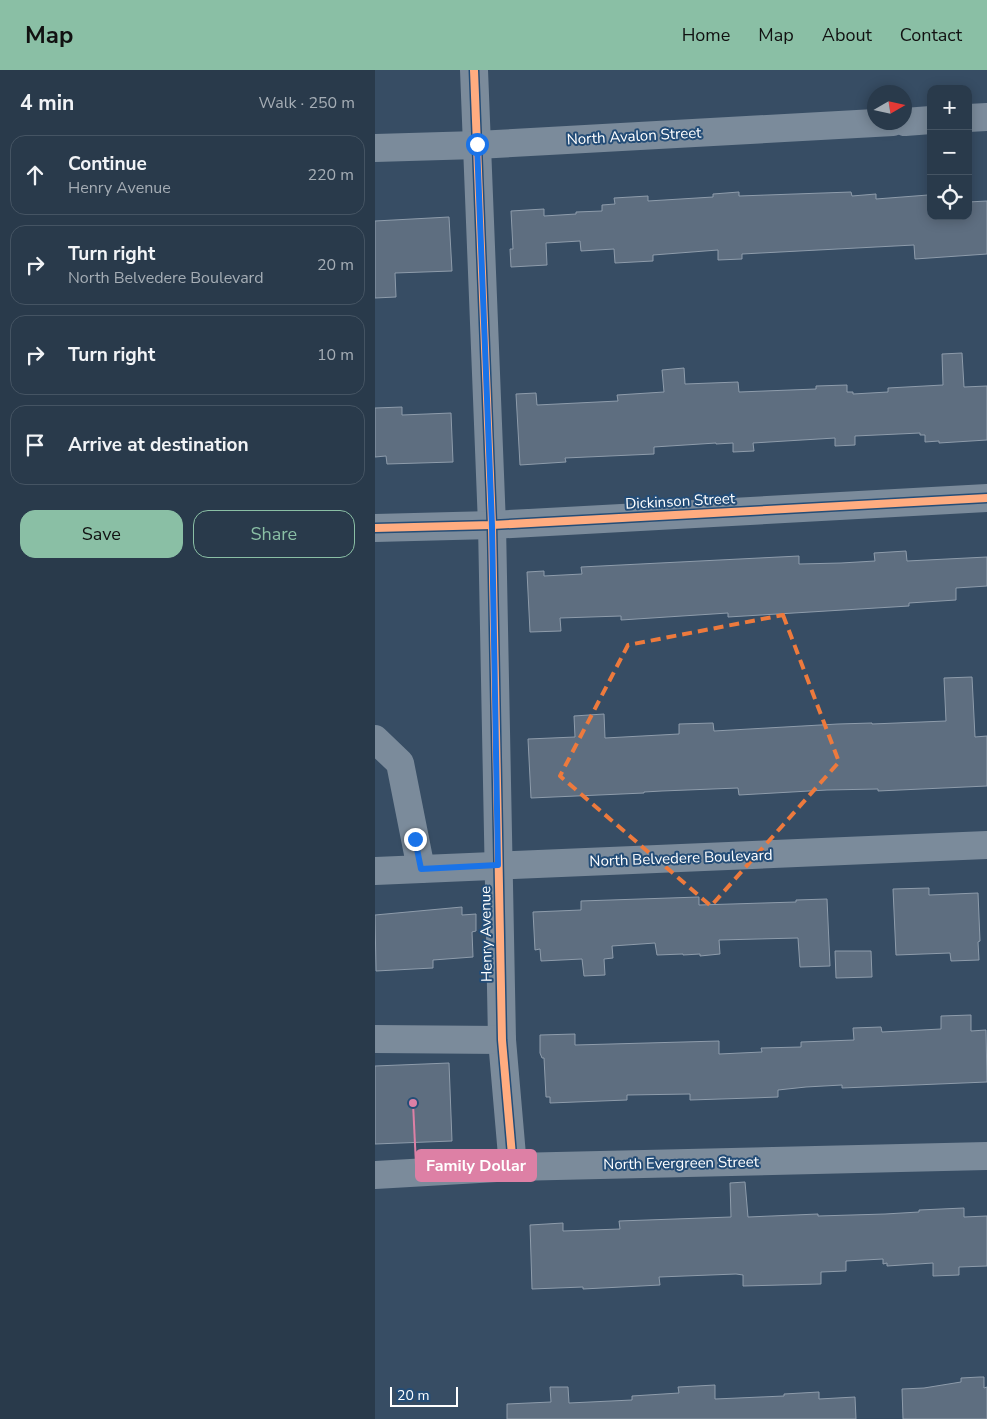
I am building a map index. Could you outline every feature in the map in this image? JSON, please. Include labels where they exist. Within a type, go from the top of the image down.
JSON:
[{"type":"street","name":"Henry Avenue","points":[[474,70],[492,526],[502,1040],[513,1166]]},
{"type":"street","points":[[972,118],[987,118]]},
{"type":"street","points":[[912,121],[927,120]]},
{"type":"street","name":"North Avalon Street","points":[[375,148],[867,123]]},
{"type":"street","name":"Dickinson Street","points":[[375,528],[492,526],[987,498]]},
{"type":"street","points":[[375,739],[400,763],[421,869]]},
{"type":"street","name":"North Belvedere Boulevard","points":[[375,871],[987,845]]},
{"type":"street","points":[[375,1039],[502,1040]]},
{"type":"street","name":"North Evergreen Street","points":[[375,1175],[513,1166],[987,1156]]},
{"type":"highlighted area","points":[[783,615],[839,762],[711,906],[560,776],[628,645]]},
{"type":"building","points":[[739,192],[739,196],[851,192],[852,196],[876,194],[876,199],[927,195],[927,220],[972,220],[972,202],[987,201],[987,254],[915,259],[914,245],[742,254],[742,259],[718,260],[718,250],[653,255],[653,261],[615,263],[614,249],[581,251],[580,241],[546,243],[547,265],[511,267],[510,249],[513,249],[511,211],[544,209],[544,216],[576,214],[576,212],[602,211],[602,205],[615,204],[614,198],[648,196],[648,201],[713,197],[713,194]]},
{"type":"building","points":[[449,217],[452,271],[395,273],[396,297],[375,298],[375,221]]},
{"type":"building","points":[[962,353],[964,387],[987,386],[987,440],[925,442],[925,435],[920,435],[920,433],[855,436],[855,445],[835,446],[835,438],[753,443],[754,451],[733,452],[733,443],[716,443],[654,447],[654,454],[565,458],[566,462],[520,465],[516,394],[536,393],[537,405],[618,401],[617,395],[664,392],[662,370],[684,368],[685,384],[738,382],[739,392],[816,389],[816,386],[847,385],[847,392],[853,392],[853,394],[888,392],[888,388],[943,385],[942,354]]},
{"type":"building","points":[[402,407],[402,415],[451,413],[453,462],[387,464],[386,456],[375,457],[375,408]]},
{"type":"building","points":[[906,551],[907,561],[987,557],[987,586],[956,588],[956,600],[909,603],[909,606],[728,617],[728,613],[621,620],[621,616],[560,618],[561,631],[530,632],[527,572],[544,571],[544,576],[582,574],[581,567],[799,556],[799,564],[841,563],[875,561],[874,553]]},
{"type":"building","points":[[972,677],[975,737],[987,736],[987,786],[878,791],[878,789],[827,790],[739,795],[738,788],[531,798],[528,739],[575,737],[574,716],[604,714],[605,738],[679,734],[679,724],[713,723],[714,731],[838,724],[946,721],[944,678]]},
{"type":"building","points":[[929,888],[929,895],[978,893],[979,960],[951,961],[950,953],[896,955],[893,889]]},
{"type":"building","points":[[699,897],[699,905],[796,902],[796,900],[827,899],[830,966],[800,967],[798,938],[719,940],[720,954],[700,956],[700,954],[657,955],[655,943],[612,946],[613,958],[604,959],[605,975],[584,976],[582,959],[541,961],[540,949],[535,950],[533,912],[581,910],[581,901]]},
{"type":"building","points":[[462,907],[462,915],[476,914],[476,931],[472,932],[473,957],[433,960],[433,968],[376,971],[375,915]]},
{"type":"building","points":[[835,951],[871,951],[872,977],[836,978]]},
{"type":"building","points":[[971,1015],[971,1031],[986,1030],[987,1082],[842,1088],[842,1085],[806,1087],[778,1090],[778,1097],[752,1098],[690,1100],[690,1094],[627,1095],[627,1100],[550,1103],[550,1097],[546,1097],[544,1058],[542,1058],[540,1053],[540,1035],[575,1034],[575,1045],[719,1041],[719,1054],[762,1052],[761,1048],[801,1047],[801,1042],[854,1040],[853,1028],[881,1027],[882,1032],[941,1029],[941,1016]]},
{"type":"building","points":[[449,1063],[452,1141],[375,1144],[375,1066]]},
{"type":"building","points":[[745,1182],[748,1217],[885,1214],[964,1208],[964,1217],[987,1216],[987,1266],[959,1267],[959,1275],[933,1276],[933,1263],[887,1266],[887,1263],[883,1264],[883,1259],[846,1261],[846,1271],[821,1272],[821,1284],[743,1286],[743,1275],[736,1274],[659,1277],[660,1285],[583,1289],[583,1287],[532,1289],[530,1225],[563,1223],[563,1231],[620,1229],[619,1221],[731,1217],[730,1183]]},
{"type":"building","points":[[984,1377],[984,1388],[987,1387],[987,1419],[903,1419],[902,1389],[924,1388],[961,1382],[961,1378]]},
{"type":"building","points":[[715,1385],[715,1399],[784,1396],[784,1394],[819,1392],[819,1399],[855,1397],[856,1419],[507,1419],[507,1404],[551,1402],[550,1387],[568,1387],[569,1403],[632,1400],[632,1396],[679,1393],[678,1387]]},
{"type":"cycle path","points":[[474,70],[492,525],[502,1040],[513,1167]]},
{"type":"cycle path","points":[[375,528],[492,525],[987,498]]},
{"type":"place","name":"Family Dollar","points":[[413,1103]]},
{"type":"route","points":[[415,839],[421,869],[498,865],[492,526],[477,144]]}]
